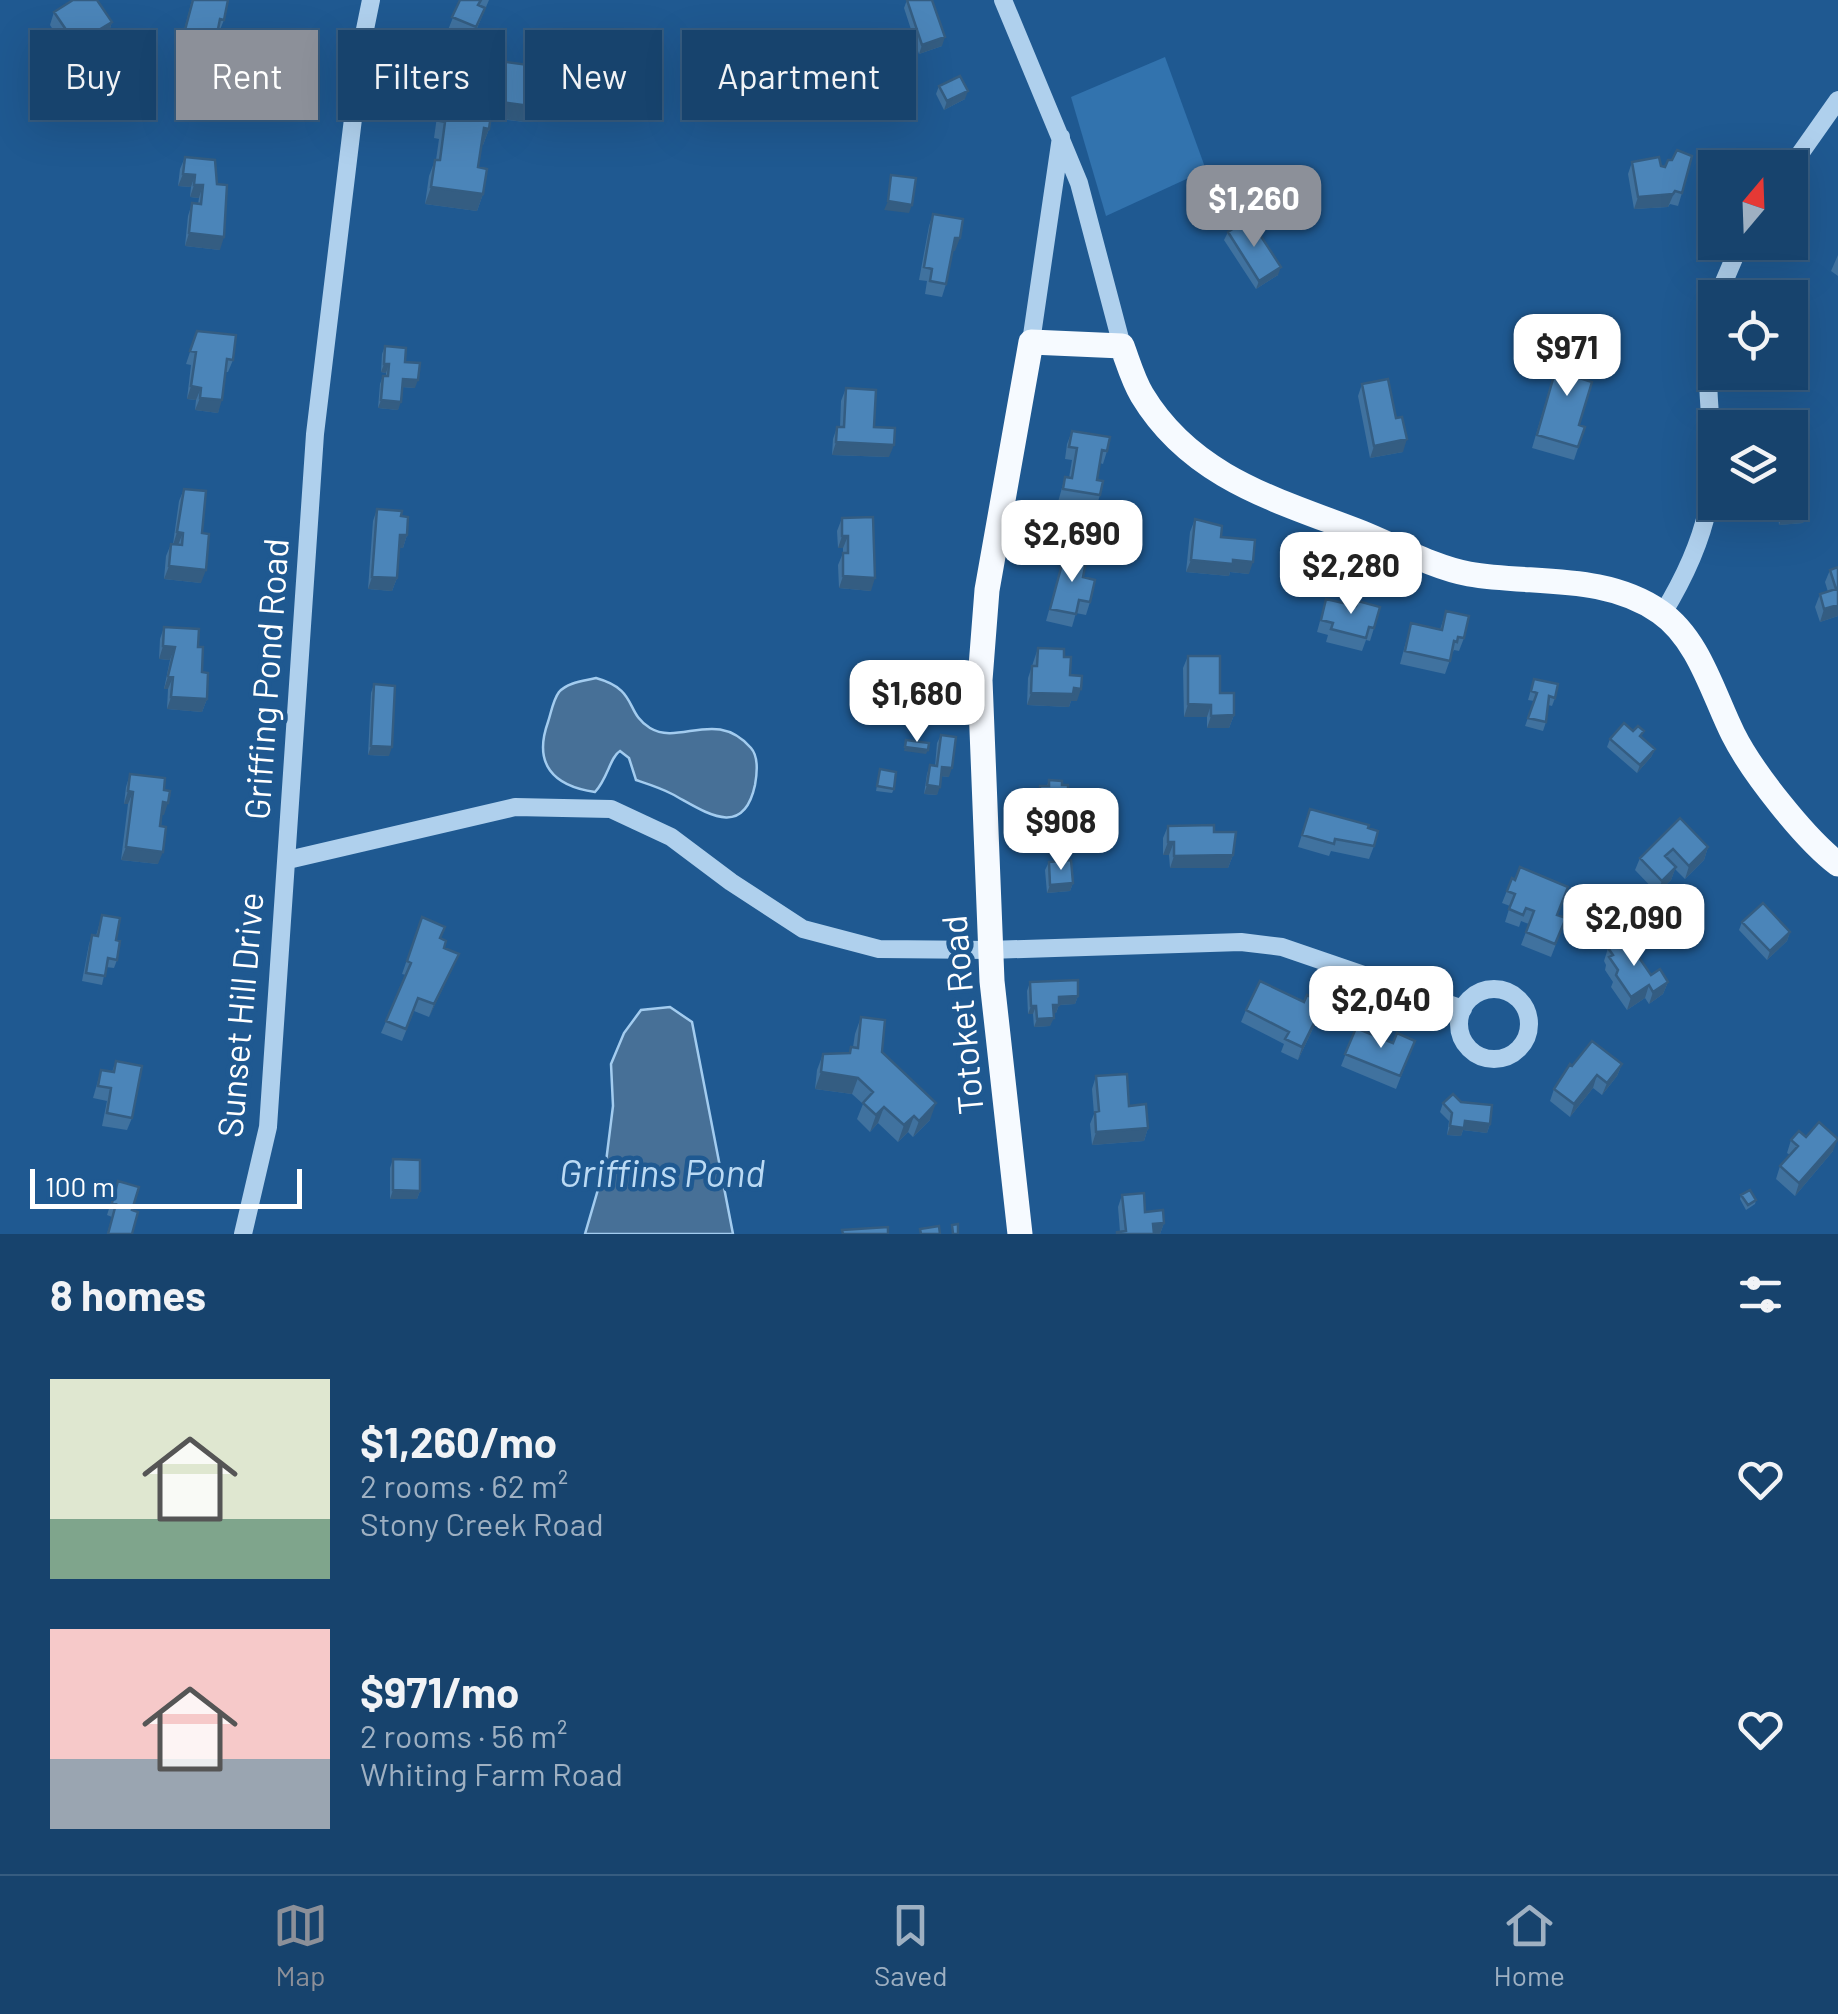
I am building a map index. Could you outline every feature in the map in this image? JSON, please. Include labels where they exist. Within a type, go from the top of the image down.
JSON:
[{"type":"main road","points":[[1031,342],[1122,346],[1141,394],[1176,441],[1206,466],[1258,492],[1466,574],[1598,586],[1630,594],[1663,614],[1690,642],[1736,739],[1770,791],[1838,864]]},
{"type":"main road","name":"Totoket Road","points":[[1020,1234],[990,950],[980,652],[990,571],[1031,342]]},
{"type":"street","name":"Griffing Pond Road","points":[[371,0],[362,44],[315,434],[288,860],[515,807],[611,808],[672,837],[803,930],[879,948],[990,950],[1241,942],[1282,947],[1463,1009]]},
{"type":"street","points":[[1003,0],[1061,137],[1089,216],[1122,346]]},
{"type":"street","points":[[1803,150],[1838,100]]},
{"type":"street","name":"Totoket Road","points":[[1031,342],[1061,137]]},
{"type":"street","points":[[1663,614],[1686,575],[1708,506],[1712,474],[1708,390]]},
{"type":"street","name":"Sunset Hill Drive","points":[[243,1234],[268,1127],[288,860]]},
{"type":"shaded area","points":[[1165,57],[1206,170],[1106,216],[1071,97]]},
{"type":"water","points":[[596,678],[619,689],[650,728],[674,733],[725,731],[751,748],[756,781],[741,812],[721,817],[636,780],[629,758],[620,751],[595,792],[568,784],[550,771],[543,750],[544,737],[559,692],[576,682]]},
{"type":"water","name":"Griffins Pond","points":[[670,1007],[692,1022],[733,1234],[585,1234],[606,1162],[613,1106],[611,1064],[624,1033],[641,1010]]},
{"type":"building","points":[[73,0],[97,0],[112,22],[99,30],[66,30],[54,12]]},
{"type":"building","points":[[193,0],[228,0],[218,30],[185,30]]},
{"type":"building","points":[[460,0],[481,0],[478,5],[485,8],[476,27],[452,17]]},
{"type":"building","points":[[907,0],[932,0],[945,37],[922,45]]},
{"type":"building","points":[[505,62],[525,65],[525,105],[505,103]]},
{"type":"building","points":[[960,76],[968,91],[947,101],[939,86]]},
{"type":"building","points":[[490,120],[489,129],[484,128],[478,167],[487,169],[483,194],[431,187],[435,160],[440,160],[445,122],[440,121]]},
{"type":"building","points":[[1677,150],[1692,156],[1682,193],[1638,197],[1632,162],[1659,157],[1665,167]]},
{"type":"building","points":[[185,157],[215,160],[217,184],[227,185],[224,237],[189,233],[192,203],[201,204],[203,185],[194,185],[195,175],[183,174]]},
{"type":"building","points":[[891,175],[916,178],[912,205],[888,201]]},
{"type":"building","points":[[933,214],[963,219],[946,284],[930,281],[932,269],[924,267]]},
{"type":"building","points":[[1249,218],[1281,267],[1259,281],[1228,232]]},
{"type":"building","points":[[197,331],[236,335],[233,360],[227,359],[222,400],[200,398],[201,388],[191,386],[196,352],[190,351]]},
{"type":"building","points":[[1569,340],[1589,346],[1579,378],[1592,382],[1579,425],[1585,427],[1578,447],[1537,435],[1555,372],[1560,373]]},
{"type":"building","points":[[385,346],[406,348],[405,362],[420,363],[418,380],[403,379],[401,402],[381,400],[383,376],[388,376],[389,364],[384,364]]},
{"type":"building","points":[[1388,379],[1396,418],[1402,417],[1407,439],[1374,446],[1362,384]]},
{"type":"building","points":[[846,388],[876,390],[874,427],[895,428],[894,445],[836,442],[837,427],[844,427]]},
{"type":"building","points":[[1072,431],[1110,437],[1107,451],[1102,450],[1097,480],[1103,481],[1100,495],[1063,489],[1065,477],[1072,478],[1077,448],[1069,447]]},
{"type":"building","points":[[184,489],[206,491],[202,533],[209,534],[206,570],[169,566],[171,544],[182,545],[183,533],[177,532]]},
{"type":"building","points":[[377,509],[402,511],[401,516],[408,517],[407,535],[400,535],[397,578],[372,577]]},
{"type":"building","points":[[873,517],[875,578],[843,576],[848,536],[842,536],[842,518]]},
{"type":"building","points":[[1195,519],[1222,526],[1221,537],[1255,540],[1253,562],[1191,560]]},
{"type":"building","points":[[1065,553],[1087,557],[1083,577],[1095,580],[1090,602],[1079,600],[1076,614],[1050,609]]},
{"type":"building","points":[[1838,567],[1838,605],[1824,609],[1820,594],[1836,589],[1830,570]]},
{"type":"building","points":[[1326,599],[1380,607],[1374,628],[1369,627],[1366,638],[1331,629],[1333,623],[1321,620]]},
{"type":"building","points":[[1446,611],[1469,616],[1464,638],[1454,641],[1450,661],[1405,651],[1411,623],[1442,630]]},
{"type":"building","points":[[164,627],[199,629],[202,672],[208,673],[207,699],[171,697],[173,677],[168,676],[175,647],[163,646]]},
{"type":"building","points":[[1038,648],[1064,649],[1064,657],[1071,657],[1070,675],[1082,676],[1081,689],[1074,688],[1073,694],[1031,693],[1032,666],[1037,666]]},
{"type":"building","points":[[1188,656],[1220,656],[1220,693],[1234,693],[1234,715],[1211,716],[1211,705],[1188,704]]},
{"type":"building","points":[[1534,679],[1558,684],[1555,698],[1549,696],[1546,722],[1528,718],[1537,693],[1531,691]]},
{"type":"building","points":[[374,684],[395,686],[392,747],[371,746]]},
{"type":"building","points":[[1624,723],[1633,731],[1638,726],[1644,731],[1640,736],[1655,749],[1640,765],[1610,739]]},
{"type":"building","points":[[941,735],[956,737],[952,768],[942,767],[940,787],[927,785],[930,765],[937,766]]},
{"type":"building","points":[[906,740],[929,743],[928,750],[905,747]]},
{"type":"building","points":[[880,769],[896,772],[894,789],[877,786]]},
{"type":"building","points":[[130,774],[165,778],[164,790],[170,791],[168,803],[163,802],[160,826],[166,827],[163,852],[126,847],[133,792],[128,791]]},
{"type":"building","points":[[1049,780],[1068,785],[1068,799],[1074,799],[1074,816],[1066,816],[1066,824],[1021,820],[1021,804],[1040,800],[1040,786],[1049,786]]},
{"type":"building","points":[[1310,809],[1369,825],[1368,828],[1378,831],[1374,846],[1335,839],[1334,844],[1302,835]]},
{"type":"building","points":[[1680,818],[1708,847],[1689,866],[1673,849],[1665,856],[1676,867],[1662,881],[1640,858]]},
{"type":"building","points":[[1214,825],[1214,832],[1236,832],[1233,855],[1174,856],[1174,842],[1168,842],[1168,826]]},
{"type":"building","points":[[1071,860],[1073,883],[1050,885],[1049,862]]},
{"type":"building","points":[[1520,867],[1568,887],[1557,915],[1566,918],[1555,944],[1526,932],[1534,911],[1526,908],[1523,915],[1509,909],[1515,894],[1507,891]]},
{"type":"building","points":[[1763,903],[1790,932],[1770,951],[1742,922]]},
{"type":"building","points":[[102,915],[120,918],[117,960],[108,958],[105,976],[86,973],[92,935],[98,936]]},
{"type":"building","points":[[422,917],[445,927],[440,938],[446,941],[444,948],[459,954],[434,1004],[418,998],[406,1029],[386,1021],[411,963],[407,961]]},
{"type":"building","points":[[1625,937],[1651,975],[1660,969],[1668,982],[1653,992],[1649,985],[1631,997],[1616,975],[1618,970],[1608,948]]},
{"type":"building","points":[[1078,980],[1078,996],[1059,997],[1059,1005],[1053,1005],[1054,1018],[1037,1019],[1036,1006],[1031,1006],[1030,982]]},
{"type":"building","points":[[1260,981],[1304,1002],[1307,995],[1324,1003],[1302,1047],[1285,1039],[1289,1032],[1246,1010]]},
{"type":"building","points":[[861,1017],[885,1020],[882,1052],[936,1103],[919,1121],[914,1116],[904,1125],[884,1107],[876,1115],[863,1103],[873,1092],[858,1078],[821,1072],[823,1054],[850,1053],[851,1047],[858,1048]]},
{"type":"building","points":[[1356,1028],[1393,1043],[1397,1033],[1415,1041],[1400,1076],[1345,1054]]},
{"type":"building","points":[[1592,1041],[1622,1064],[1607,1083],[1597,1075],[1574,1104],[1554,1089]]},
{"type":"building","points":[[116,1061],[142,1066],[132,1118],[107,1113],[111,1088],[98,1086],[101,1070],[114,1072]]},
{"type":"building","points":[[1127,1074],[1129,1106],[1146,1104],[1148,1128],[1096,1132],[1096,1076]]},
{"type":"building","points":[[1453,1094],[1461,1102],[1492,1105],[1490,1124],[1465,1121],[1464,1128],[1450,1126],[1452,1113],[1443,1103]]},
{"type":"building","points":[[1819,1122],[1838,1139],[1799,1183],[1780,1166],[1798,1146],[1791,1140],[1799,1131],[1806,1137]]},
{"type":"building","points":[[393,1159],[420,1160],[420,1191],[393,1190]]},
{"type":"building","points":[[118,1181],[139,1187],[132,1210],[138,1212],[132,1234],[108,1234]]},
{"type":"building","points":[[1750,1190],[1756,1200],[1748,1205],[1741,1195]]},
{"type":"building","points":[[1144,1193],[1145,1212],[1163,1210],[1164,1223],[1153,1224],[1154,1234],[1117,1234],[1126,1231],[1122,1195]]},
{"type":"building","points":[[939,1226],[940,1234],[921,1234],[920,1229]]},
{"type":"building","points":[[888,1227],[888,1234],[843,1234],[842,1230]]}]
